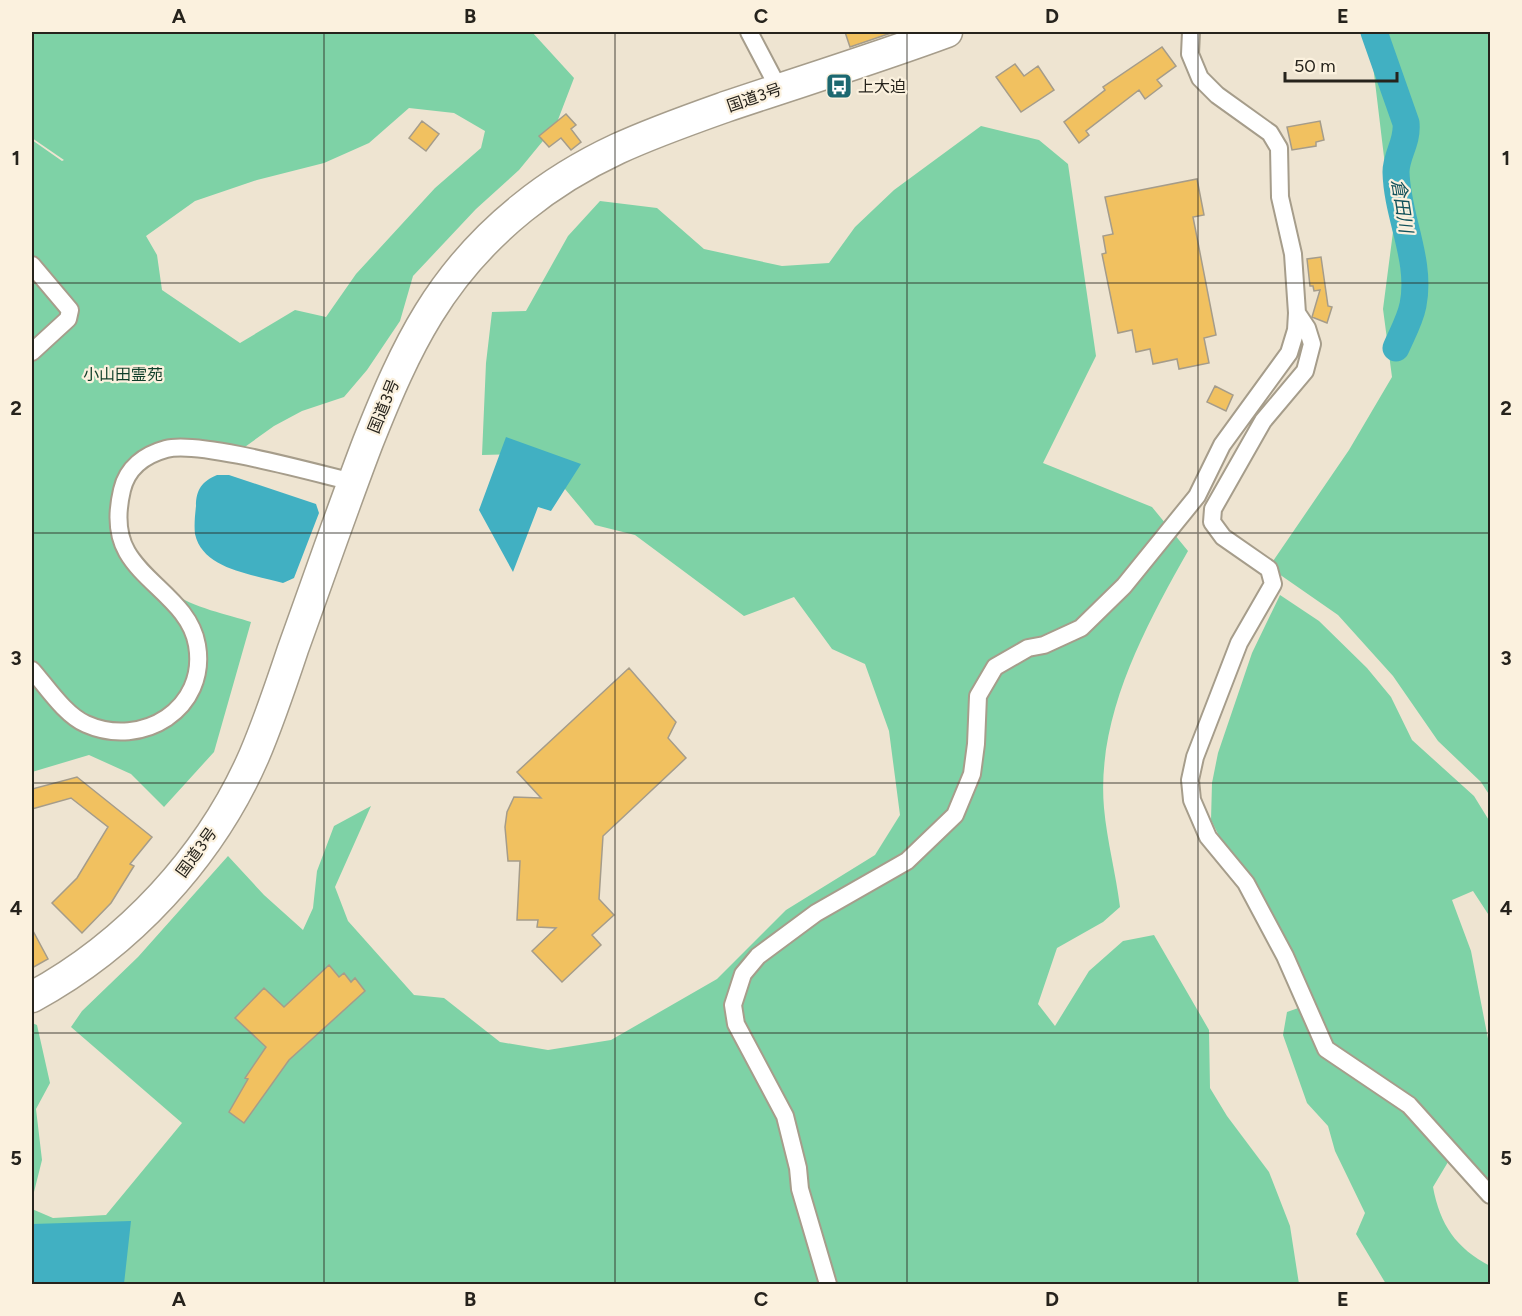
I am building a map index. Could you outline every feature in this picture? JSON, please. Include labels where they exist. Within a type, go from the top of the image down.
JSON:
[{"type":"highway","name":"国道3号","points":[[32,997],[82,966],[141,917],[176,880],[220,819],[257,748],[353,482],[392,382],[427,313],[477,250],[520,209],[583,165],[622,144],[947,32]]},
{"type":"street","points":[[749,32],[778,89]]},
{"type":"street","points":[[828,1284],[800,1189],[798,1168],[785,1116],[736,1024],[733,1005],[743,974],[758,956],[816,913],[908,861],[955,815],[972,774],[978,696],[995,667],[1028,648],[1044,645],[1081,628],[1144,562],[1197,496],[1222,444],[1288,353],[1296,330],[1293,254],[1280,197],[1279,148],[1270,133],[1217,95],[1200,78],[1190,54],[1191,32]]},
{"type":"street","points":[[32,264],[70,310],[68,319],[32,352]]},
{"type":"street","points":[[1297,313],[1307,328],[1312,344],[1305,371],[1263,421],[1213,508],[1212,522],[1222,537],[1269,569],[1273,584],[1239,643],[1195,757],[1190,780],[1192,800],[1208,837],[1246,883],[1285,956],[1326,1049],[1409,1105],[1491,1195]]},
{"type":"street","points":[[32,670],[83,723],[105,731],[130,733],[152,728],[175,711],[190,691],[198,667],[197,644],[187,620],[127,553],[119,531],[117,520],[123,485],[129,471],[142,459],[167,449],[196,449],[353,482]]},
{"type":"green space","name":"小山田霊苑","points":[[32,32],[532,32],[574,78],[556,125],[519,170],[476,209],[413,276],[400,321],[367,370],[344,397],[302,411],[274,426],[228,459],[179,454],[151,462],[137,476],[128,504],[127,527],[135,548],[154,574],[181,598],[251,622],[214,752],[164,807],[131,774],[89,755],[32,772],[32,140],[62,161],[64,160],[32,138]],"holes":[[[409,108],[454,113],[485,131],[481,148],[435,188],[356,274],[326,317],[295,310],[240,343],[162,290],[157,255],[146,236],[195,201],[257,180],[324,163],[369,143]]]},
{"type":"green space","points":[[1369,32],[1490,32],[1490,796],[1481,782],[1438,741],[1393,676],[1338,615],[1269,567],[1349,450],[1392,377],[1383,309],[1393,232]]},
{"type":"green space","points":[[981,126],[1039,140],[1068,164],[1096,356],[1043,463],[1152,507],[1188,551],[1140,642],[1116,707],[1108,740],[1104,774],[1104,808],[1120,907],[1103,922],[1057,948],[1038,1004],[1055,1026],[1089,971],[1123,941],[1154,935],[1209,1030],[1210,1088],[1227,1116],[1269,1172],[1290,1226],[1299,1284],[32,1284],[32,1209],[53,1218],[106,1215],[182,1123],[71,1027],[82,1011],[138,957],[228,856],[264,895],[303,930],[313,908],[317,871],[334,826],[371,806],[335,887],[348,921],[414,995],[444,998],[500,1042],[548,1050],[611,1040],[717,979],[786,910],[875,855],[900,815],[889,731],[865,664],[832,649],[794,597],[744,616],[635,535],[595,525],[560,483],[522,454],[482,455],[486,363],[492,312],[526,311],[568,236],[600,201],[657,208],[704,249],[782,266],[829,263],[855,227],[894,190]]},
{"type":"green space","points":[[1280,595],[1319,621],[1367,668],[1391,697],[1412,740],[1474,796],[1490,822],[1490,917],[1473,891],[1452,900],[1471,951],[1490,1049],[1490,1198],[1482,1195],[1448,1162],[1433,1187],[1440,1213],[1451,1234],[1468,1251],[1490,1266],[1490,1284],[1386,1284],[1356,1234],[1365,1213],[1335,1151],[1328,1126],[1307,1103],[1283,1035],[1287,1012],[1304,1006],[1211,820],[1212,783],[1218,753],[1252,653]]},
{"type":"green space","points":[[32,1023],[37,1025],[50,1083],[36,1109],[42,1160],[32,1200]]},
{"type":"water","points":[[506,437],[581,464],[551,511],[538,507],[513,572],[479,510]]},
{"type":"water","points":[[217,475],[229,475],[316,504],[319,513],[294,578],[283,583],[231,569],[208,556],[200,546],[195,534],[197,495],[207,480]]},
{"type":"water","points":[[131,1221],[124,1284],[32,1284],[32,1224]]},
{"type":"building","points":[[845,32],[894,32],[850,47]]},
{"type":"building","points":[[1162,47],[1176,66],[1157,80],[1162,86],[1145,99],[1139,90],[1086,131],[1089,135],[1079,143],[1064,122],[1105,90],[1103,87]]},
{"type":"building","points":[[1015,64],[1024,76],[1038,66],[1054,90],[1021,112],[996,77]]},
{"type":"building","points":[[566,114],[576,125],[571,129],[581,142],[571,150],[561,138],[549,147],[539,136]]},
{"type":"building","points":[[422,121],[439,134],[426,151],[409,138]]},
{"type":"building","points":[[1320,121],[1324,140],[1316,142],[1316,146],[1292,150],[1287,127]]},
{"type":"building","points":[[1197,179],[1204,215],[1193,217],[1216,335],[1204,338],[1209,363],[1179,369],[1177,359],[1153,364],[1150,349],[1136,352],[1132,330],[1118,333],[1102,254],[1106,253],[1103,236],[1113,234],[1105,197]]},
{"type":"building","points":[[1321,257],[1328,306],[1332,307],[1327,323],[1312,317],[1320,290],[1314,291],[1313,286],[1310,286],[1307,259]]},
{"type":"building","points":[[1215,386],[1233,395],[1226,411],[1207,402]]},
{"type":"building","points":[[629,668],[676,722],[668,738],[686,758],[603,836],[599,899],[614,915],[592,935],[601,945],[562,982],[532,951],[556,928],[537,927],[538,920],[517,920],[520,861],[508,861],[505,827],[507,812],[514,797],[541,798],[517,772]]},
{"type":"building","points":[[77,777],[152,837],[130,864],[134,866],[111,903],[82,933],[52,903],[77,878],[108,827],[71,798],[32,809],[32,789]]},
{"type":"building","points":[[32,929],[48,959],[32,968]]},
{"type":"building","points":[[329,965],[339,977],[344,973],[351,982],[355,978],[365,991],[289,1060],[244,1123],[229,1112],[248,1079],[245,1078],[266,1047],[235,1018],[264,988],[284,1007]]},
{"type":"waterway","name":"倉田川","points":[[1374,32],[1406,123],[1396,172],[1400,205],[1412,255],[1415,288],[1410,316],[1396,348]]},
{"type":"place","name":"上大迫","points":[[839,86]]}]
